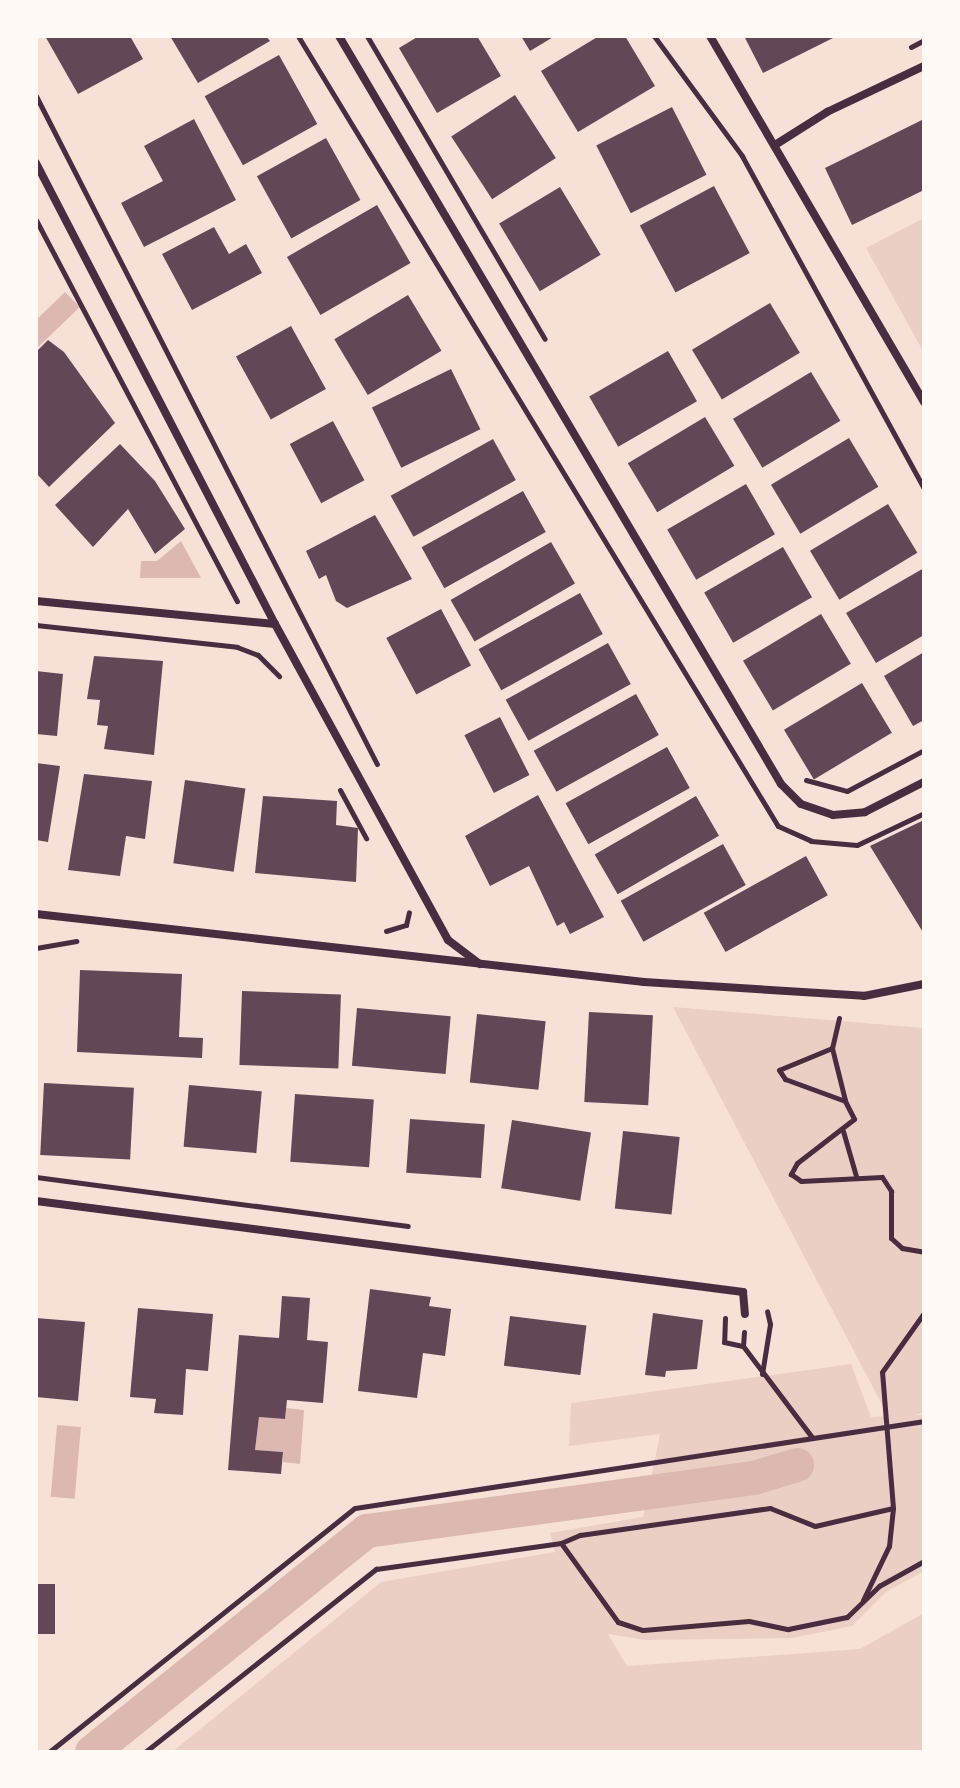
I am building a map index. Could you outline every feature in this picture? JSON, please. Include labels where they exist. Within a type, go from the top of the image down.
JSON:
[{"type":"street","points":[[339,36],[781,784],[801,804],[833,815],[865,812],[924,782]]},
{"type":"street","points":[[710,36],[924,402]]},
{"type":"street","points":[[775,145],[827,112],[924,66]]},
{"type":"street","points":[[36,163],[275,624],[448,940],[480,964]]},
{"type":"street","points":[[36,601],[275,624]]},
{"type":"street","points":[[36,914],[480,964],[864,996],[924,984]]},
{"type":"street","points":[[36,1201],[743,1292],[745,1314]]},
{"type":"path","points":[[367,36],[553,352]]},
{"type":"path","points":[[654,36],[742,156],[924,489]]},
{"type":"path","points":[[36,96],[381,771]]},
{"type":"path","points":[[36,220],[234,595]]},
{"type":"path","points":[[36,625],[237,647],[258,655],[287,683]]},
{"type":"path","points":[[802,779],[847,791],[924,750]]},
{"type":"path","points":[[333,775],[369,842]]},
{"type":"path","points":[[386,931],[406,925],[409,911],[401,897]]},
{"type":"path","points":[[839,1018],[832,1048],[845,1101],[854,1119],[843,1131],[797,1163],[791,1174],[801,1181],[885,1178],[892,1196],[891,1238],[902,1248],[924,1252]]},
{"type":"path","points":[[832,1048],[784,1064],[780,1073],[845,1101]]},
{"type":"path","points":[[843,1131],[856,1177]]},
{"type":"path","points":[[861,1603],[889,1546],[893,1508],[889,1425],[882,1372],[924,1313]]},
{"type":"path","points":[[743,1346],[811,1436]]},
{"type":"path","points":[[49,1752],[355,1508],[739,1452],[811,1436],[924,1421]]},
{"type":"path","points":[[145,1752],[376,1569],[561,1543],[580,1535],[770,1508],[815,1526],[893,1508]]},
{"type":"path","points":[[561,1543],[618,1622],[643,1630],[749,1621],[788,1629],[835,1622],[879,1586],[924,1561]]},
{"type":"shaded area","points":[[924,218],[924,353],[866,248]]},
{"type":"shaded area","points":[[65,292],[80,307],[36,349],[36,320]]},
{"type":"shaded area","points":[[181,541],[201,578],[140,578],[141,561],[157,561]]},
{"type":"shaded area","points":[[673,1007],[924,1028],[924,1413],[915,1415],[924,1415],[924,1571],[886,1592],[852,1626],[792,1638],[646,1640],[608,1634],[627,1666],[860,1649],[924,1613],[924,1752],[172,1752],[381,1582],[555,1552],[550,1533],[643,1517],[660,1434],[569,1446],[571,1403],[851,1364],[871,1417],[888,1416]]},
{"type":"shaded area","points":[[286,1408],[304,1410],[300,1464],[283,1462],[283,1452],[255,1450],[259,1417],[285,1419]]},
{"type":"shaded area","points":[[57,1425],[81,1427],[75,1499],[51,1497]]},
{"type":"building","points":[[45,36],[130,36],[143,59],[78,94]]},
{"type":"building","points":[[170,36],[266,36],[270,41],[198,83]]},
{"type":"building","points":[[419,36],[477,36],[501,76],[437,113],[399,48]]},
{"type":"building","points":[[521,36],[555,36],[530,51]]},
{"type":"building","points":[[599,36],[625,36],[655,86],[578,132],[541,71]]},
{"type":"building","points":[[744,36],[837,36],[763,73]]},
{"type":"building","points":[[279,55],[317,124],[243,165],[205,96]]},
{"type":"building","points":[[515,95],[556,158],[492,199],[451,136]]},
{"type":"building","points":[[672,107],[707,175],[631,213],[596,146]]},
{"type":"building","points":[[194,119],[236,200],[144,247],[121,203],[163,181],[144,146]]},
{"type":"building","points":[[924,119],[924,190],[852,225],[825,168]]},
{"type":"building","points":[[326,138],[360,200],[291,238],[257,176]]},
{"type":"building","points":[[714,186],[750,253],[676,293],[640,225]]},
{"type":"building","points":[[560,187],[601,255],[540,291],[499,224]]},
{"type":"building","points":[[377,205],[411,263],[320,315],[287,257]]},
{"type":"building","points":[[214,227],[229,254],[246,244],[262,273],[192,310],[162,254]]},
{"type":"building","points":[[408,295],[441,351],[368,395],[334,339]]},
{"type":"building","points":[[770,303],[800,353],[722,400],[692,350]]},
{"type":"building","points":[[291,326],[326,389],[271,420],[236,357]]},
{"type":"building","points":[[48,340],[64,352],[115,423],[49,487],[36,473],[36,352]]},
{"type":"building","points":[[668,351],[697,401],[618,447],[589,397]]},
{"type":"building","points":[[451,369],[480,429],[401,468],[372,408]]},
{"type":"building","points":[[811,372],[840,421],[762,468],[733,419]]},
{"type":"building","points":[[705,417],[734,466],[657,512],[628,463]]},
{"type":"building","points":[[333,421],[364,480],[321,503],[290,444]]},
{"type":"building","points":[[849,438],[878,487],[800,534],[771,485]]},
{"type":"building","points":[[493,439],[516,480],[413,537],[391,496]]},
{"type":"building","points":[[120,444],[155,481],[185,529],[155,554],[128,509],[93,547],[55,505]]},
{"type":"building","points":[[746,484],[775,534],[696,580],[667,530]]},
{"type":"building","points":[[523,491],[546,532],[444,588],[422,547]]},
{"type":"building","points":[[888,504],[917,553],[839,600],[810,551]]},
{"type":"building","points":[[375,515],[412,579],[347,608],[336,601],[326,575],[319,579],[306,551]]},
{"type":"building","points":[[551,542],[575,584],[475,642],[451,600]]},
{"type":"building","points":[[783,547],[812,597],[733,643],[704,592]]},
{"type":"building","points":[[924,568],[924,635],[876,663],[846,613]]},
{"type":"building","points":[[580,593],[603,634],[501,690],[479,649]]},
{"type":"building","points":[[441,609],[471,666],[416,695],[386,638]]},
{"type":"building","points":[[821,614],[851,664],[773,711],[743,661]]},
{"type":"building","points":[[608,643],[631,684],[528,741],[506,700]]},
{"type":"building","points":[[924,652],[924,720],[913,726],[884,676]]},
{"type":"building","points":[[94,656],[163,661],[154,755],[104,749],[108,726],[97,725],[100,700],[87,699]]},
{"type":"building","points":[[36,671],[63,674],[57,736],[36,734]]},
{"type":"building","points":[[862,683],[892,733],[814,780],[784,730]]},
{"type":"building","points":[[636,694],[659,735],[556,792],[534,751]]},
{"type":"building","points":[[500,717],[530,775],[494,793],[464,735]]},
{"type":"building","points":[[667,747],[690,788],[588,844],[566,803]]},
{"type":"building","points":[[36,763],[60,766],[48,842],[36,840]]},
{"type":"building","points":[[84,774],[152,781],[145,839],[126,836],[120,876],[68,870]]},
{"type":"building","points":[[185,780],[245,788],[234,872],[173,863]]},
{"type":"building","points":[[538,795],[604,917],[570,934],[564,922],[557,926],[529,866],[490,886],[465,836]]},
{"type":"building","points":[[263,796],[337,801],[336,825],[358,828],[356,882],[255,873]]},
{"type":"building","points":[[696,796],[719,836],[618,894],[595,854]]},
{"type":"building","points":[[924,820],[924,934],[870,846]]},
{"type":"building","points":[[723,844],[746,885],[643,942],[621,901]]},
{"type":"building","points":[[806,856],[828,895],[725,952],[704,913]]},
{"type":"building","points":[[80,970],[182,974],[179,1037],[203,1038],[202,1058],[77,1052]]},
{"type":"building","points":[[242,991],[341,994],[338,1068],[239,1065]]},
{"type":"building","points":[[357,1008],[451,1016],[446,1074],[352,1066]]},
{"type":"building","points":[[589,1012],[653,1015],[648,1105],[584,1102]]},
{"type":"building","points":[[477,1014],[546,1021],[538,1090],[470,1083]]},
{"type":"building","points":[[44,1083],[134,1088],[130,1160],[40,1155]]},
{"type":"building","points":[[189,1085],[262,1091],[256,1153],[184,1147]]},
{"type":"building","points":[[295,1094],[374,1100],[369,1167],[290,1162]]},
{"type":"building","points":[[410,1119],[485,1124],[481,1178],[406,1173]]},
{"type":"building","points":[[512,1120],[591,1133],[580,1201],[501,1188]]},
{"type":"building","points":[[623,1131],[680,1137],[672,1215],[615,1209]]},
{"type":"building","points":[[370,1289],[431,1297],[429,1306],[451,1309],[445,1356],[423,1353],[417,1398],[358,1391]]},
{"type":"building","points":[[282,1296],[310,1298],[307,1340],[328,1342],[323,1403],[287,1400],[285,1419],[259,1417],[255,1450],[283,1452],[281,1474],[228,1470],[239,1335],[279,1338]]},
{"type":"building","points":[[138,1308],[213,1314],[208,1371],[186,1369],[183,1415],[154,1413],[156,1399],[130,1397]]},
{"type":"building","points":[[653,1313],[703,1320],[697,1369],[666,1371],[665,1377],[645,1375]]},
{"type":"building","points":[[510,1316],[586,1325],[580,1375],[504,1366]]},
{"type":"building","points":[[36,1318],[85,1322],[78,1401],[36,1397]]},
{"type":"building","points":[[36,1584],[55,1584],[55,1634],[36,1634]]},
{"type":"waterway","points":[[92,1752],[367,1531],[754,1478],[797,1465]]}]
